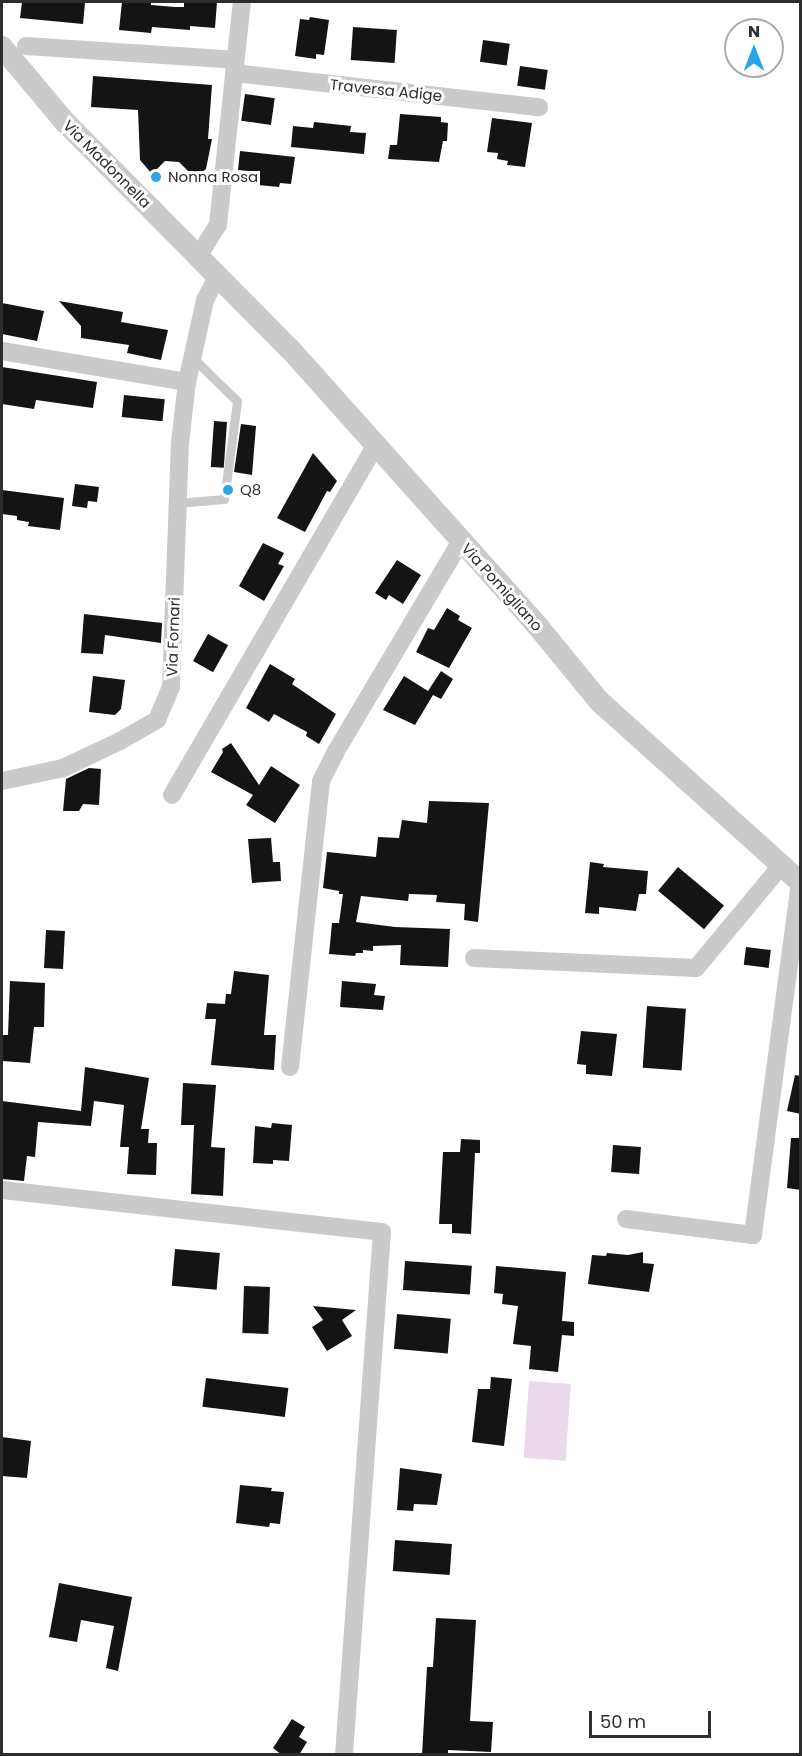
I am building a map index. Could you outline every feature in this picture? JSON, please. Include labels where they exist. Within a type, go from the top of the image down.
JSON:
[{"type":"street","points":[[199,255],[218,225],[242,2]]},
{"type":"street","name":"Traversa Adige","points":[[26,46],[235,67],[539,107]]},
{"type":"street","name":"Via Madonnella","points":[[2,47],[65,122],[218,276]]},
{"type":"street","name":"Via Fornari","points":[[2,781],[63,768],[157,720],[171,687],[180,443],[187,382],[205,300],[218,276]]},
{"type":"street","name":"Via Pomigliano","points":[[218,276],[290,349],[536,624],[599,701],[800,882]]},
{"type":"street","points":[[2,351],[187,382]]},
{"type":"street","points":[[172,795],[376,445]]},
{"type":"street","points":[[290,1067],[321,781],[335,753],[461,541]]},
{"type":"street","points":[[474,958],[696,968],[782,866]]},
{"type":"street","points":[[626,1219],[753,1235],[800,882]]},
{"type":"street","points":[[2,1190],[382,1232],[344,1755]]},
{"type":"lane","points":[[177,503],[224,499],[237,401],[192,357]]},
{"type":"shaded area","points":[[529,1381],[571,1384],[566,1461],[524,1458]]},
{"type":"building","points":[[22,2],[85,3],[83,24],[20,18]]},
{"type":"building","points":[[122,2],[151,2],[151,5],[184,7],[184,2],[217,2],[215,28],[190,26],[190,30],[152,27],[151,33],[119,30]]},
{"type":"building","points":[[310,17],[329,20],[324,55],[316,54],[316,59],[295,56],[300,19],[309,20]]},
{"type":"building","points":[[353,27],[397,30],[395,63],[351,60]]},
{"type":"building","points":[[483,40],[510,44],[507,66],[480,62]]},
{"type":"building","points":[[520,66],[548,70],[545,90],[517,86]]},
{"type":"building","points":[[93,76],[212,85],[208,139],[212,139],[206,169],[195,178],[179,162],[165,161],[152,174],[140,160],[138,110],[91,107]]},
{"type":"building","points":[[245,94],[275,98],[271,125],[241,121]]},
{"type":"building","points":[[400,114],[441,117],[441,122],[448,123],[447,141],[443,141],[439,162],[388,159],[390,145],[397,145]]},
{"type":"building","points":[[492,118],[532,123],[525,167],[507,165],[508,161],[497,159],[498,153],[487,152]]},
{"type":"building","points":[[314,122],[351,126],[350,132],[366,133],[364,154],[291,147],[293,126],[313,128]]},
{"type":"building","points":[[240,151],[295,157],[291,184],[280,183],[279,187],[258,185],[259,172],[238,170]]},
{"type":"building","points":[[59,301],[123,312],[121,322],[168,330],[161,360],[127,353],[129,345],[81,338],[81,326]]},
{"type":"building","points":[[2,303],[44,311],[37,341],[2,334]]},
{"type":"building","points":[[2,367],[97,382],[93,408],[36,400],[34,409],[2,404]]},
{"type":"building","points":[[124,395],[165,399],[162,421],[122,417]]},
{"type":"building","points":[[214,421],[227,422],[224,468],[211,467]]},
{"type":"building","points":[[241,424],[256,426],[252,475],[234,472]]},
{"type":"building","points":[[313,453],[337,481],[330,492],[327,491],[305,532],[277,518]]},
{"type":"building","points":[[75,484],[99,487],[97,502],[88,501],[87,508],[72,506]]},
{"type":"building","points":[[2,490],[64,498],[60,530],[28,526],[29,522],[17,520],[17,516],[2,514]]},
{"type":"building","points":[[263,543],[284,553],[278,564],[284,566],[264,601],[239,586]]},
{"type":"building","points":[[397,560],[421,575],[403,604],[389,595],[386,600],[375,593]]},
{"type":"building","points":[[447,608],[460,616],[458,620],[472,628],[449,668],[416,652],[428,628],[434,630]]},
{"type":"building","points":[[84,614],[162,623],[161,643],[105,635],[103,654],[81,653]]},
{"type":"building","points":[[208,634],[228,645],[213,672],[193,661]]},
{"type":"building","points":[[270,664],[295,679],[292,684],[336,714],[319,744],[306,736],[307,732],[274,714],[269,722],[246,708]]},
{"type":"building","points":[[441,671],[453,679],[441,699],[433,695],[415,725],[383,710],[404,676],[428,691]]},
{"type":"building","points":[[93,676],[125,680],[121,709],[115,715],[89,712]]},
{"type":"building","points":[[231,743],[259,785],[271,766],[300,785],[275,823],[246,805],[253,795],[211,772],[223,752],[222,749]]},
{"type":"building","points":[[89,768],[101,769],[99,805],[83,804],[79,811],[63,811],[66,779]]},
{"type":"building","points":[[429,801],[489,803],[478,922],[464,920],[465,904],[436,902],[437,895],[409,894],[408,901],[361,896],[356,922],[395,927],[450,929],[448,967],[400,965],[401,945],[373,946],[373,951],[363,950],[363,953],[356,953],[355,956],[329,954],[332,923],[339,923],[343,894],[323,888],[327,852],[376,857],[378,837],[399,838],[402,820],[427,823]]},
{"type":"building","points":[[271,838],[273,862],[280,862],[281,881],[252,883],[248,839]]},
{"type":"building","points":[[590,862],[604,864],[603,867],[648,871],[646,894],[639,894],[636,911],[599,907],[599,914],[585,913]]},
{"type":"building","points":[[678,867],[724,906],[704,929],[658,891]]},
{"type":"building","points":[[46,930],[65,931],[63,969],[44,968]]},
{"type":"building","points":[[746,947],[771,950],[769,968],[744,965]]},
{"type":"building","points":[[234,971],[269,975],[264,1035],[276,1035],[274,1070],[211,1065],[216,1019],[205,1019],[207,1003],[225,1004],[226,994],[231,994]]},
{"type":"building","points":[[10,981],[45,983],[44,1027],[34,1027],[30,1063],[2,1061],[2,1035],[8,1035]]},
{"type":"building","points":[[342,981],[376,984],[374,995],[385,996],[383,1010],[340,1007]]},
{"type":"building","points":[[647,1006],[686,1009],[682,1071],[643,1068]]},
{"type":"building","points":[[581,1031],[617,1034],[612,1076],[586,1074],[586,1065],[577,1064]]},
{"type":"building","points":[[85,1067],[149,1078],[141,1129],[149,1129],[148,1143],[157,1143],[156,1175],[127,1174],[129,1147],[120,1147],[124,1105],[94,1101],[91,1126],[38,1122],[35,1157],[27,1156],[24,1181],[2,1179],[2,1101],[81,1111]]},
{"type":"building","points":[[795,1075],[801,1076],[801,1114],[787,1111]]},
{"type":"building","points":[[183,1083],[216,1085],[211,1147],[225,1148],[223,1196],[191,1194],[194,1125],[181,1125]]},
{"type":"building","points":[[272,1123],[292,1125],[289,1161],[273,1160],[273,1164],[253,1163],[255,1126],[271,1128]]},
{"type":"building","points":[[791,1138],[801,1138],[801,1190],[787,1188]]},
{"type":"building","points":[[461,1139],[480,1140],[480,1153],[475,1153],[471,1234],[452,1233],[452,1224],[439,1224],[443,1152],[460,1152]]},
{"type":"building","points":[[613,1145],[641,1147],[639,1174],[611,1172]]},
{"type":"building","points":[[175,1249],[220,1253],[217,1290],[172,1286]]},
{"type":"building","points":[[643,1252],[643,1263],[654,1264],[649,1292],[588,1284],[592,1255],[606,1256],[607,1253],[628,1255]]},
{"type":"building","points":[[405,1261],[472,1266],[470,1295],[403,1290]]},
{"type":"building","points":[[496,1266],[566,1272],[562,1321],[574,1322],[574,1336],[562,1335],[558,1372],[529,1369],[531,1346],[513,1344],[518,1306],[502,1304],[503,1294],[494,1293]]},
{"type":"building","points":[[244,1286],[270,1287],[268,1334],[242,1333]]},
{"type":"building","points":[[313,1306],[356,1310],[342,1320],[352,1336],[327,1351],[312,1327],[323,1320]]},
{"type":"building","points":[[397,1314],[451,1319],[448,1354],[394,1349]]},
{"type":"building","points":[[491,1377],[512,1379],[504,1446],[472,1442],[478,1389],[490,1389]]},
{"type":"building","points":[[206,1378],[288,1388],[285,1417],[202,1407]]},
{"type":"building","points":[[2,1437],[31,1441],[27,1478],[2,1476]]},
{"type":"building","points":[[400,1468],[442,1474],[437,1505],[414,1504],[413,1511],[397,1510]]},
{"type":"building","points":[[240,1485],[272,1488],[271,1491],[284,1492],[280,1524],[270,1523],[269,1527],[236,1523]]},
{"type":"building","points":[[395,1540],[452,1544],[450,1575],[393,1571]]},
{"type":"building","points":[[59,1583],[132,1597],[118,1671],[106,1668],[114,1626],[81,1620],[77,1642],[49,1637]]},
{"type":"building","points":[[436,1618],[476,1620],[470,1721],[493,1722],[491,1752],[448,1750],[448,1755],[422,1755],[427,1667],[433,1667]]},
{"type":"building","points":[[292,1719],[305,1727],[299,1737],[307,1742],[299,1755],[282,1755],[273,1748]]},
{"type":"place","name":"Nonna Rosa","points":[[156,177]]},
{"type":"place","name":"Q8","points":[[228,490]]}]
